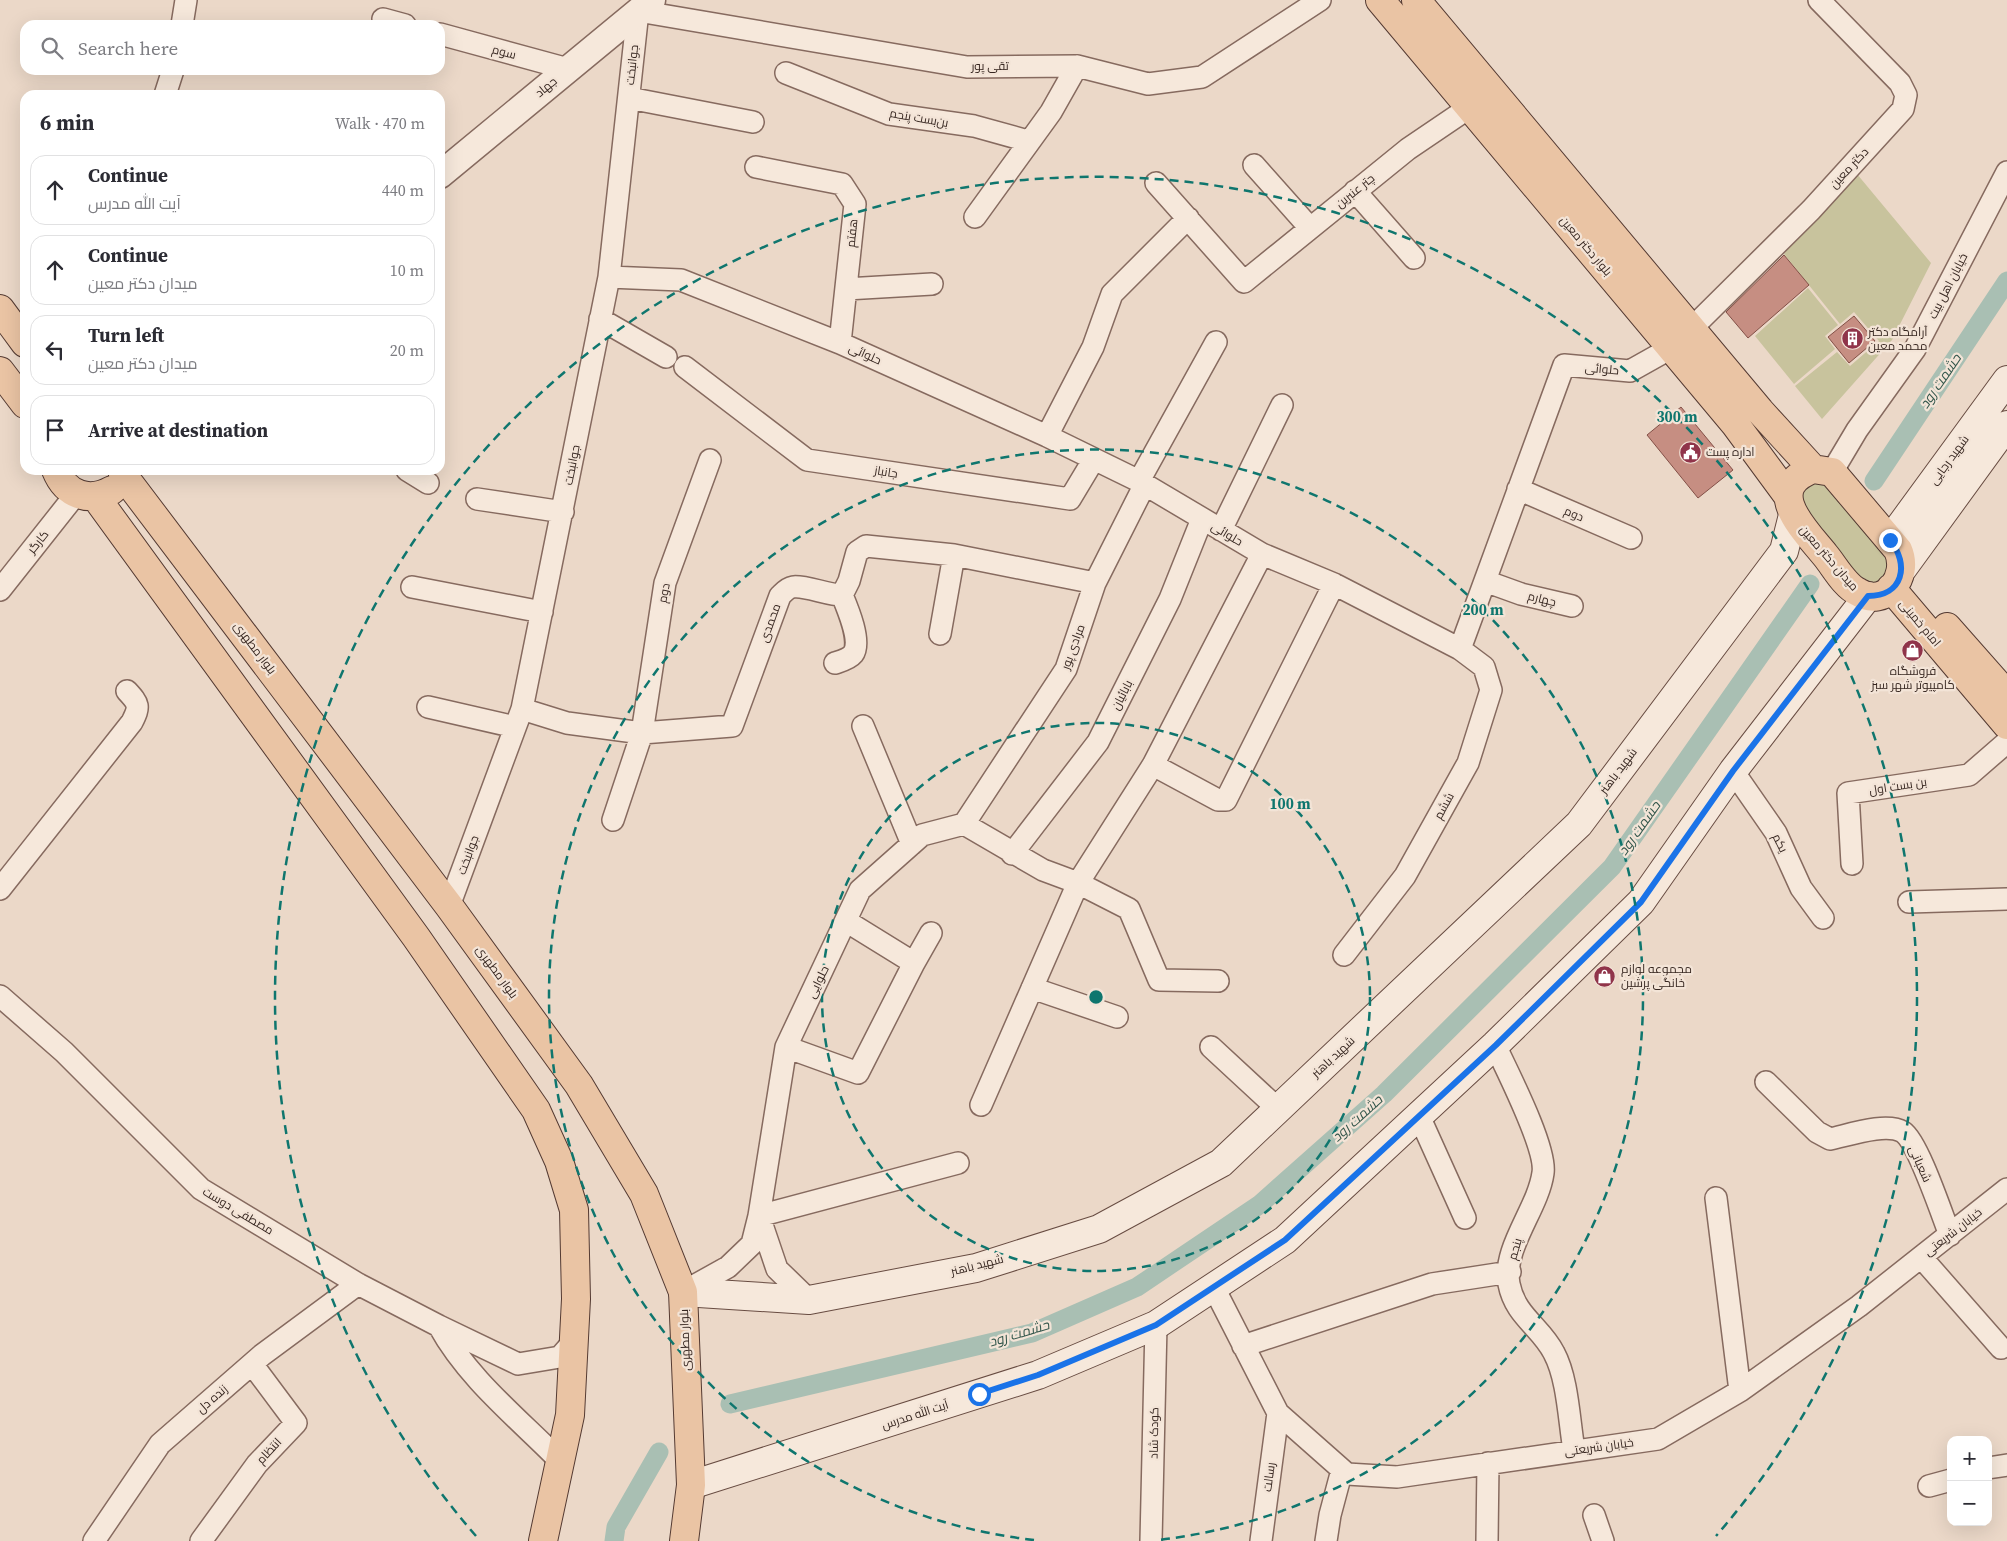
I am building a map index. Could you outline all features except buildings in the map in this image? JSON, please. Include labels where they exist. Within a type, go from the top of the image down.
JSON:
[{"type":"main road","name":"بلوار دکتر معین","points":[[1380,0],[1735,424],[1790,506]]},
{"type":"main road","points":[[1416,0],[1760,411],[1822,470],[1890,540],[1902,558],[1890,583]]},
{"type":"main road","points":[[0,309],[20,336]]},
{"type":"main road","points":[[0,371],[20,397]]},
{"type":"main road","name":"شهید رجایی","points":[[1890,540],[2007,380]]},
{"type":"main road","name":"شهید رجایی","points":[[1890,583],[2007,425]]},
{"type":"main road","points":[[1790,506],[1796,478],[1822,470]]},
{"type":"main road","points":[[58,475],[60,480],[86,495],[416,937],[536,1110],[559,1161],[574,1210],[576,1299],[570,1415],[543,1541]]},
{"type":"main road","points":[[86,495],[112,489],[122,475]]},
{"type":"main road","name":"بلوار مطهری","points":[[126,475],[449,906],[579,1085],[644,1194],[683,1292],[691,1485],[684,1541]]},
{"type":"main road","name":"میدان دکتر معین","points":[[1790,506],[1850,587],[1890,583]]},
{"type":"main road","name":"شهید باهنر","points":[[683,1292],[809,1300],[976,1268],[1099,1229],[1221,1163],[1578,824],[1784,551],[1790,506]]},
{"type":"main road","name":"امام خمینی","points":[[1890,583],[1976,659],[2007,695]]},
{"type":"main road","name":"امام خمینی","points":[[1890,583],[2007,725]]},
{"type":"main road","name":"آیت الله مدرس","points":[[691,1485],[1038,1375],[1156,1325],[1285,1240],[1496,1045],[1641,902],[1733,771],[1890,583]]},
{"type":"street","points":[[183,20],[186,0]]},
{"type":"street","name":"تقی پور","points":[[645,5],[967,67],[1078,66],[1148,84],[1202,76],[1320,0]]},
{"type":"street","name":"دکتر معین","points":[[1692,328],[1811,210],[1903,109],[1906,95],[1900,82],[1819,0]]},
{"type":"street","name":"جهاد","points":[[445,171],[645,5]]},
{"type":"street","name":"جوانبخت","points":[[449,906],[518,718],[542,612],[609,277],[629,98],[645,5]]},
{"type":"street","name":"سوم","points":[[445,35],[568,69]]},
{"type":"street","points":[[975,217],[1028,141],[1051,112],[1078,66]]},
{"type":"street","name":"بن‌بست پنجم","points":[[786,73],[889,114],[974,126],[1028,141]]},
{"type":"street","points":[[167,90],[172,75]]},
{"type":"street","points":[[629,98],[752,122]]},
{"type":"street","name":"چتر عنبرین","points":[[1188,218],[1244,282],[1408,148],[1470,108]]},
{"type":"street","points":[[1254,165],[1310,228]]},
{"type":"street","name":"هفتم","points":[[756,167],[842,184],[855,204],[840,343]]},
{"type":"street","name":"خیابان اهل بیت","points":[[1822,470],[1858,430],[1915,349],[2007,172]]},
{"type":"street","points":[[1047,436],[1093,347],[1112,294],[1188,218],[1156,182]]},
{"type":"street","points":[[1355,191],[1414,258]]},
{"type":"street","name":"حلوائی","points":[[609,277],[681,280],[840,343],[1047,436],[1142,482],[1262,554],[1334,584],[1460,649],[1564,366],[1630,371],[1671,348]]},
{"type":"street","points":[[846,289],[932,284]]},
{"type":"street","points":[[600,320],[666,358]]},
{"type":"street","name":"مرادی پور","points":[[964,824],[1066,669],[1095,583],[1142,482],[1216,342]]},
{"type":"street","name":"جانباز","points":[[685,367],[807,460],[1070,499],[1094,459]]},
{"type":"street","points":[[1221,530],[1282,406]]},
{"type":"street","name":"دوم","points":[[613,820],[642,733],[665,583],[710,460]]},
{"type":"street","points":[[415,475],[428,483]]},
{"type":"street","name":"دوم","points":[[1518,489],[1630,538]]},
{"type":"street","name":"کارگر","points":[[0,590],[86,495]]},
{"type":"street","points":[[477,500],[563,512]]},
{"type":"street","name":"بابائیان","points":[[1012,854],[1098,742],[1170,599],[1202,519]]},
{"type":"street","points":[[835,663],[848,658],[855,650],[855,633],[842,595],[849,581],[857,552],[866,546],[954,555],[1095,583]]},
{"type":"street","points":[[980,1105],[1078,883],[1153,765],[1262,554]]},
{"type":"street","points":[[940,634],[954,555]]},
{"type":"street","name":"چهارم","points":[[1485,581],[1521,594],[1572,606]]},
{"type":"street","points":[[1153,765],[1218,800],[1226,800],[1334,584]]},
{"type":"street","points":[[412,586],[542,612]]},
{"type":"street","name":"محمدی","points":[[428,707],[642,733],[732,726],[780,596],[794,586],[830,595],[842,595]]},
{"type":"street","name":"ششم","points":[[1344,955],[1405,876],[1468,763],[1491,690],[1484,667],[1460,649]]},
{"type":"street","points":[[0,889],[132,722],[138,710],[136,701],[127,691]]},
{"type":"street","points":[[863,726],[912,844]]},
{"type":"street","name":"بن بست اول","points":[[1852,864],[1848,793],[1969,775],[2007,742]]},
{"type":"street","name":"یکم","points":[[1733,771],[1776,833],[1801,888],[1823,918]]},
{"type":"street","points":[[964,824],[1012,854],[1043,870],[1078,883],[1128,909],[1159,980],[1218,981]]},
{"type":"street","name":"حلوایی","points":[[683,1292],[728,1267],[752,1244],[759,1216],[786,1047],[860,890],[922,835],[964,824]]},
{"type":"street","points":[[1910,902],[2007,898]]},
{"type":"street","points":[[846,921],[914,963]]},
{"type":"street","points":[[786,1047],[858,1073],[931,933]]},
{"type":"street","points":[[1032,988],[1117,1016]]},
{"type":"street","name":"مصطفی دوست","points":[[0,996],[64,1052],[201,1190],[358,1284],[518,1364],[560,1357],[574,1341]]},
{"type":"street","name":"پنجم","points":[[1496,1045],[1537,1139],[1544,1171],[1538,1193],[1513,1251],[1509,1282],[1514,1304],[1554,1352],[1562,1371],[1574,1450]]},
{"type":"street","points":[[1211,1047],[1278,1109]]},
{"type":"street","name":"شعبانی","points":[[1766,1082],[1816,1132],[1830,1139],[1880,1128],[1902,1132],[1914,1145],[1950,1235]]},
{"type":"street","points":[[1419,1116],[1465,1218]]},
{"type":"street","points":[[809,1300],[777,1269],[759,1216],[958,1163]]},
{"type":"street","name":"خیابان شریعتی","points":[[1213,1286],[1278,1413],[1347,1474],[1397,1477],[1658,1438],[1740,1391],[1858,1306],[2007,1189]]},
{"type":"street","points":[[1716,1198],[1740,1391]]},
{"type":"street","points":[[1921,1257],[2001,1348]]},
{"type":"street","points":[[1243,1346],[1432,1284],[1510,1272]]},
{"type":"street","name":"زنده دل","points":[[94,1541],[160,1444],[252,1364],[358,1284]]},
{"type":"street","name":"کودک شاد","points":[[1151,1541],[1156,1325]]},
{"type":"street","points":[[439,1326],[450,1345],[469,1368],[560,1462]]},
{"type":"street","name":"انتظام","points":[[201,1541],[257,1464],[296,1423],[252,1364]]},
{"type":"street","name":"رسالت","points":[[1260,1541],[1278,1413]]},
{"type":"street","points":[[1487,1541],[1488,1463]]},
{"type":"street","points":[[1992,1467],[2007,1465]]},
{"type":"street","points":[[1326,1541],[1330,1515],[1342,1470]]},
{"type":"street","points":[[1929,1486],[1947,1481]]},
{"type":"street","points":[[1594,1514],[1603,1541]]},
{"type":"shaded area","points":[[1852,168],[1931,263],[1892,340],[1822,419],[1795,386],[1837,352],[1850,366],[1879,341],[1854,312],[1840,324],[1784,254]]},
{"type":"shaded area","points":[[1808,288],[1838,325],[1825,336],[1835,349],[1794,384],[1755,336]]},
{"type":"shaded area","points":[[1819,478],[1892,557],[1886,580],[1866,586],[1801,512],[1800,489]]},
{"type":"waterway","name":"حشمت رود","points":[[1874,481],[2007,281]]},
{"type":"waterway","name":"حشمت رود","points":[[730,1404],[1032,1333],[1137,1287],[1259,1205],[1384,1094],[1612,867],[1810,584]]},
{"type":"waterway","points":[[614,1541],[616,1527],[659,1452]]},
{"type":"place","name":"آرامگاه دکتر محمد معین","points":[[1852,339]]},
{"type":"place","name":"اداره پست","points":[[1690,452]]},
{"type":"place","name":"فروشگاه کامپیوتر شهر سبز","points":[[1913,650]]},
{"type":"place","name":"مجموعه لوازم خانگی پرشین","points":[[1605,976]]},
{"type":"route","points":[[979,1394],[1038,1375],[1156,1325],[1285,1240],[1496,1045],[1641,902],[1733,771],[1868,596],[1878,596],[1887,593],[1900,578],[1902,558],[1890,540]]}]
